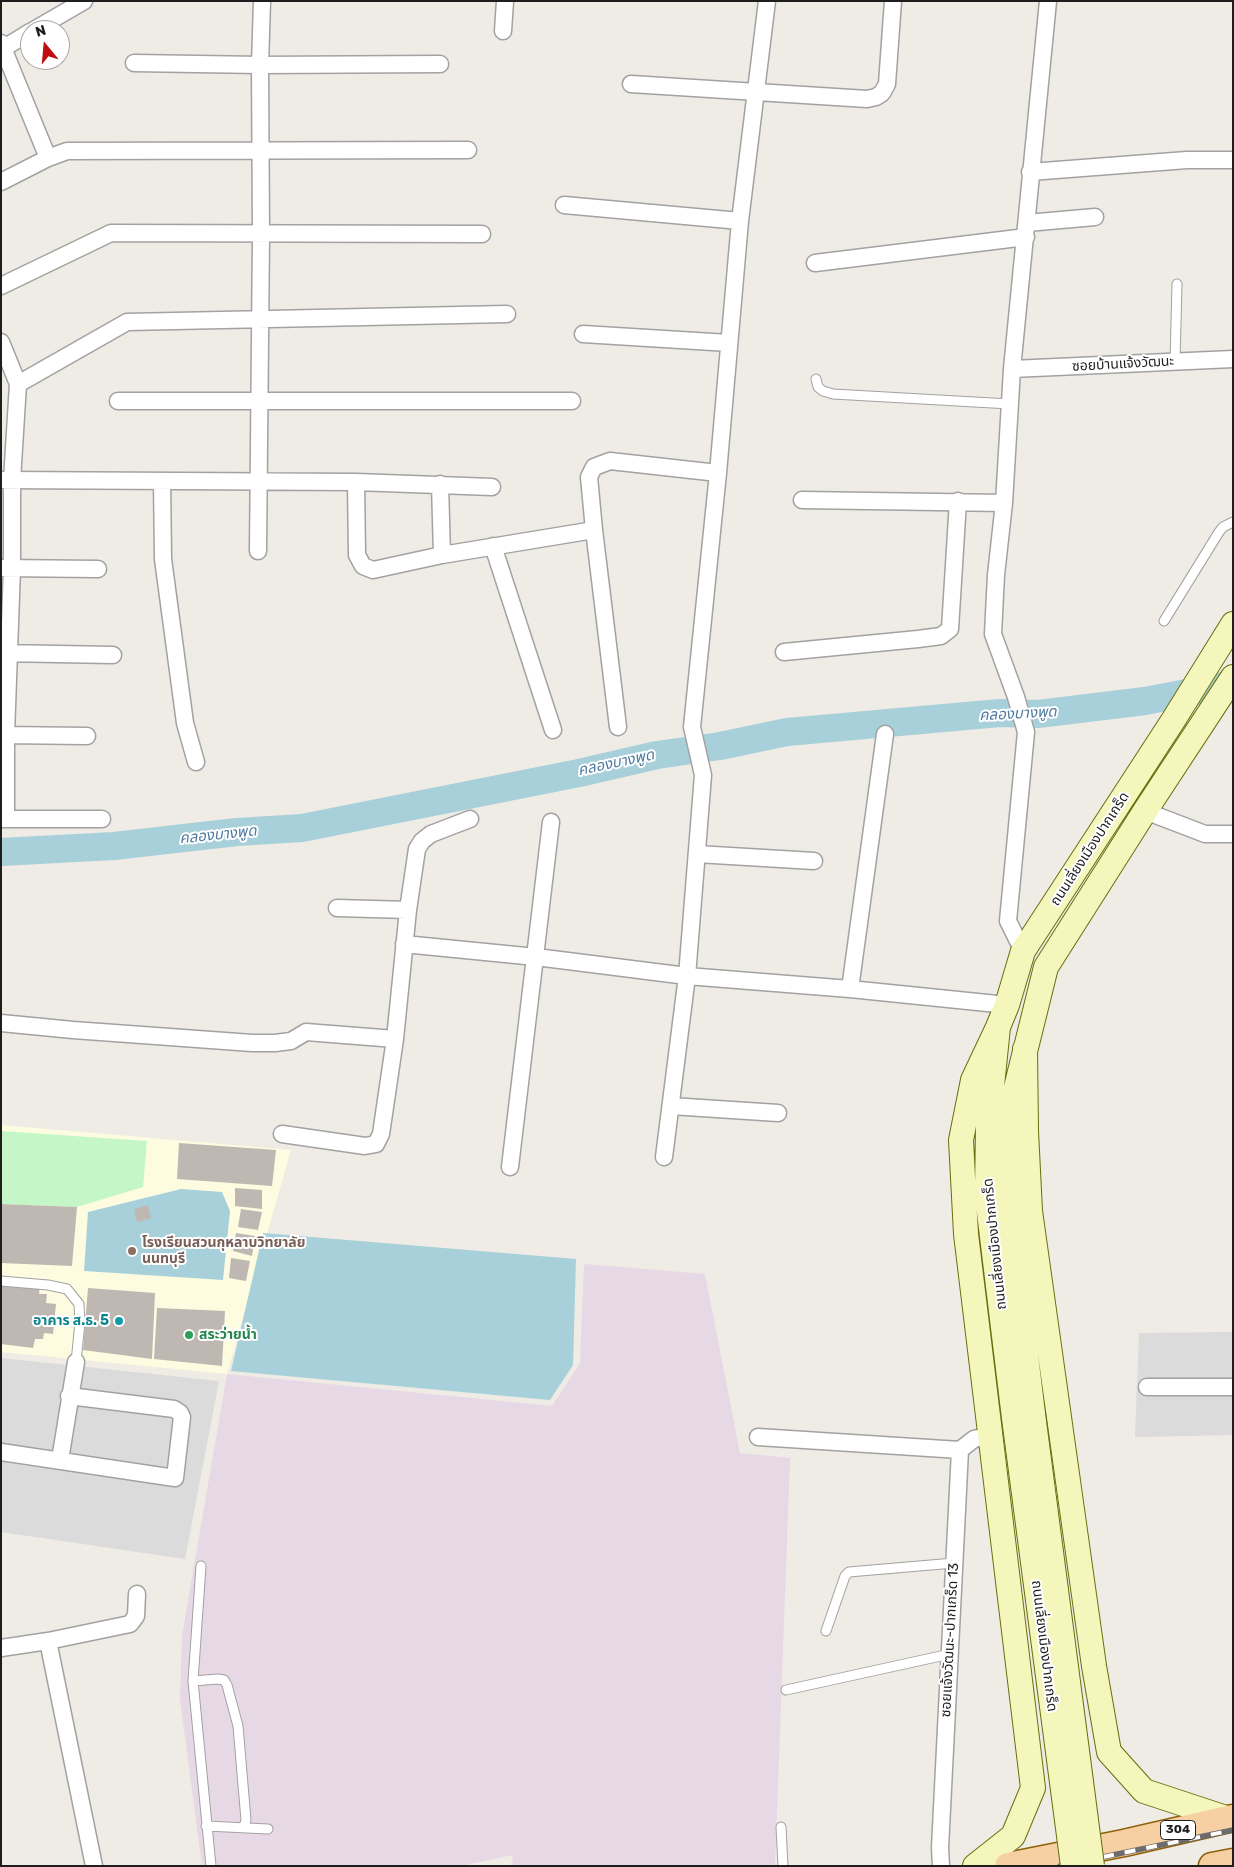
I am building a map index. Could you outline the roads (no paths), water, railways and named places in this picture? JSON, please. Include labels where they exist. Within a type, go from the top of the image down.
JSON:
[{"type":"main road","name":"ถนนเลี่ยงเมืองปากเกร็ด","points":[[1092,1866],[987,1195],[988,1125],[998,1027],[1007,1005],[1023,951],[1174,719],[1233,624]]},
{"type":"main road","name":"ถนนเลี่ยงเมืองปากเกร็ด","points":[[1075,1862],[1023,1416],[1006,1186],[1008,1120],[1046,967],[1233,677]]},
{"type":"main road","points":[[975,1866],[1013,1836],[1033,1788],[966,1234],[961,1140],[973,1080],[998,1027]]},
{"type":"main road","points":[[1025,1050],[1026,1131],[1030,1211],[1094,1666],[1109,1752],[1144,1791],[1231,1818]]},
{"type":"main road","points":[[1021,1685],[1033,1696],[1056,1705],[1075,1700],[1090,1683],[1094,1666]]},
{"type":"main road","name":"304","points":[[1008,1866],[1075,1862],[1124,1843],[1231,1818]]},
{"type":"main road","points":[[1106,1866],[1108,1855],[1112,1849],[1124,1843]]},
{"type":"street","points":[[51,20],[84,1]]},
{"type":"street","points":[[258,550],[261,234],[260,64],[262,1]]},
{"type":"street","points":[[503,31],[505,1]]},
{"type":"street","points":[[664,1157],[687,976],[703,775],[692,727],[718,473],[740,221],[767,1]]},
{"type":"street","points":[[631,84],[867,99],[876,97],[882,93],[887,84],[893,1]]},
{"type":"street","points":[[1023,951],[1008,921],[1026,732],[1016,697],[993,634],[996,575],[1004,502],[1012,369],[1048,1]]},
{"type":"street","points":[[20,37],[2,45],[6,68],[48,158]]},
{"type":"street","points":[[134,63],[440,64]]},
{"type":"street","points":[[1,182],[48,158],[67,151],[261,149],[468,150]]},
{"type":"street","points":[[1030,172],[1187,160],[1233,160]]},
{"type":"street","points":[[564,204],[740,221]]},
{"type":"street","points":[[815,263],[1027,230],[1095,217]]},
{"type":"street","points":[[1,286],[112,233],[482,234]]},
{"type":"street","points":[[18,384],[127,322],[507,314]]},
{"type":"street","points":[[583,334],[729,343]]},
{"type":"street","points":[[1,342],[18,384],[7,480],[4,819],[102,819]]},
{"type":"street","name":"ซอยบ้านแจ้งวัฒนะ","points":[[1012,369],[1233,359]]},
{"type":"street","points":[[118,401],[572,401]]},
{"type":"street","points":[[618,727],[589,478],[594,467],[610,461],[718,473]]},
{"type":"street","points":[[7,480],[356,482],[492,487]]},
{"type":"street","points":[[162,481],[163,560],[185,723],[196,762]]},
{"type":"street","points":[[356,482],[357,555],[363,566],[373,570],[442,555],[594,530]]},
{"type":"street","points":[[440,484],[442,555]]},
{"type":"street","points":[[802,500],[1004,502]]},
{"type":"street","points":[[784,652],[942,636],[950,629],[958,501]]},
{"type":"street","points":[[493,546],[552,730]]},
{"type":"street","points":[[7,568],[98,569]]},
{"type":"street","points":[[5,653],[113,655]]},
{"type":"street","points":[[850,989],[885,734]]},
{"type":"street","points":[[4,735],[88,736]]},
{"type":"street","points":[[1145,811],[1205,834],[1233,834]]},
{"type":"street","points":[[282,1134],[365,1146],[376,1144],[381,1134],[395,1039],[404,944],[417,849],[422,841],[431,834],[470,819]]},
{"type":"street","points":[[510,1167],[551,822]]},
{"type":"street","points":[[697,854],[814,862]]},
{"type":"street","points":[[337,908],[408,910]]},
{"type":"street","points":[[404,944],[536,957],[687,976],[850,989],[1007,1005]]},
{"type":"street","points":[[1,1023],[252,1043],[291,1041],[306,1032],[395,1039]]},
{"type":"street","points":[[671,1106],[778,1113]]},
{"type":"street","points":[[60,1460],[76,1362]]},
{"type":"street","points":[[1147,1387],[1233,1387]]},
{"type":"street","points":[[1,1452],[176,1478],[182,1418],[180,1413],[174,1409],[69,1396]]},
{"type":"street","points":[[758,1437],[960,1450],[974,1439],[991,1435]]},
{"type":"street","name":"ซอยแจ้งวัฒนะ-ปากเกร็ด 13","points":[[941,1866],[940,1848],[960,1450]]},
{"type":"street","points":[[1,1648],[48,1641],[130,1624],[136,1616],[137,1594]]},
{"type":"street","points":[[48,1641],[94,1866]]},
{"type":"lane","points":[[1175,362],[1177,284]]},
{"type":"lane","points":[[816,379],[818,388],[833,394],[1010,404]]},
{"type":"lane","points":[[1164,620],[1219,532],[1233,522]]},
{"type":"lane","points":[[1,1281],[48,1285],[67,1289],[79,1304],[80,1322],[76,1362]]},
{"type":"lane","points":[[826,1631],[845,1576],[849,1572],[954,1563]]},
{"type":"lane","points":[[201,1566],[192,1681],[210,1866]]},
{"type":"lane","points":[[786,1690],[950,1654]]},
{"type":"lane","points":[[192,1681],[218,1679],[224,1680],[226,1685],[238,1726],[246,1820],[244,1827]]},
{"type":"lane","points":[[206,1826],[268,1829]]},
{"type":"lane","points":[[780,1827],[782,1866]]},
{"type":"water","points":[[181,1189],[222,1192],[230,1211],[223,1280],[84,1271],[88,1212]]},
{"type":"water","points":[[263,1233],[576,1259],[573,1365],[550,1400],[231,1371]]},
{"type":"waterway","name":"คลองบางพูด","points":[[1,852],[114,846],[237,832],[302,828],[579,773],[657,755],[720,746],[787,732],[1000,713],[1038,714],[1145,701],[1233,684]]},
{"type":"railway","points":[[1060,1866],[1233,1830]]},
{"type":"place","name":"โรงเรียนสวนกุหลาบวิทยาลัย นนทบุรี","points":[[132,1251]]},
{"type":"place","name":"อาคาร ส.ธ. 5","points":[[119,1321]]},
{"type":"place","name":"สระว่ายน้ำ","points":[[189,1335]]}]
